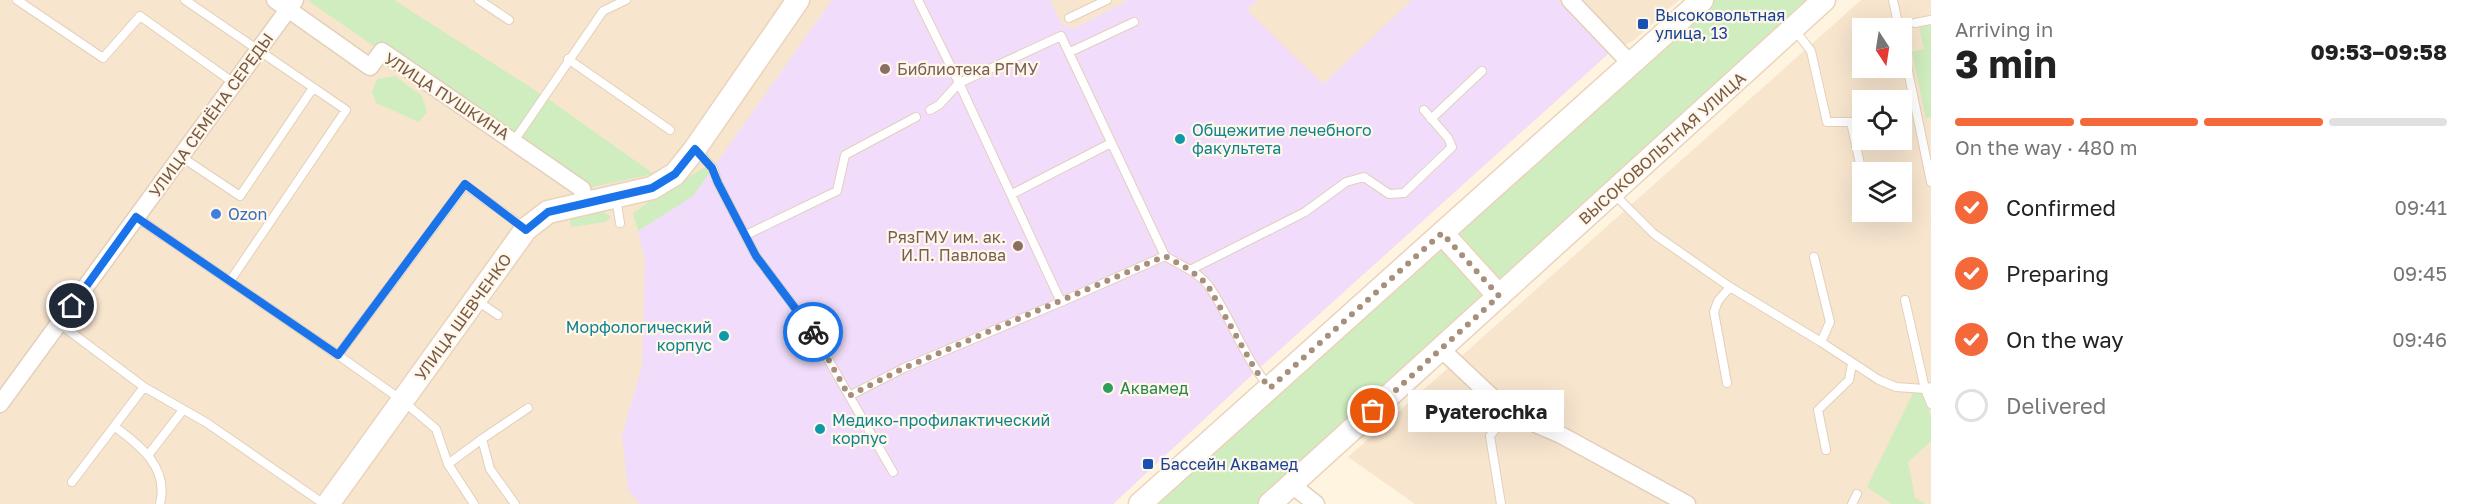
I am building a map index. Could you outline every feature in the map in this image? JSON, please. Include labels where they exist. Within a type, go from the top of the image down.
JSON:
[{"type":"street","name":"УЛИЦА ШЕВЧЕНКО","points":[[326,504],[526,230],[548,212],[652,188],[675,174],[695,149],[798,0]]},
{"type":"street","points":[[1570,0],[1631,64]]},
{"type":"street","points":[[1140,504],[1702,0]]},
{"type":"street","name":"ВЫСОКОВОЛЬТНАЯ УЛИЦА","points":[[1270,504],[1824,0]]},
{"type":"street","name":"УЛИЦА СЕМЁНА СЕРЕДЫ","points":[[0,405],[258,51],[286,3]]},
{"type":"street","name":"УЛИЦА ПУШКИНА","points":[[286,3],[370,67],[382,51],[582,189],[585,202]]},
{"type":"street","points":[[1442,233],[1499,296]]},
{"type":"street","points":[[1441,349],[1508,412],[1561,435],[1687,504]]},
{"type":"street","points":[[1292,485],[1316,504]]},
{"type":"lane","points":[[17,0],[103,57],[140,16],[234,83]]},
{"type":"lane","points":[[185,0],[346,110],[230,281]]},
{"type":"lane","points":[[480,0],[510,20]]},
{"type":"lane","points":[[514,141],[603,11],[626,0]]},
{"type":"lane","points":[[918,0],[1012,194],[1061,302]]},
{"type":"lane","points":[[1069,18],[1107,0]]},
{"type":"lane","points":[[1893,0],[1897,18]]},
{"type":"lane","points":[[1915,23],[1931,20]]},
{"type":"lane","points":[[1070,52],[1134,22]]},
{"type":"lane","points":[[1793,28],[1811,51],[1827,122],[1851,122],[1860,162]]},
{"type":"lane","points":[[930,110],[939,105],[959,83],[1061,36],[1165,256],[1190,270],[1207,284],[1256,371],[1270,388]]},
{"type":"lane","points":[[568,59],[670,130]]},
{"type":"lane","points":[[1431,119],[1482,71]]},
{"type":"lane","points":[[1910,78],[1931,178]]},
{"type":"lane","points":[[180,156],[240,196],[313,88]]},
{"type":"lane","points":[[1190,270],[1305,212],[1346,182],[1364,177],[1389,194],[1404,193],[1452,147],[1448,138],[1424,110]]},
{"type":"lane","points":[[746,236],[837,191],[844,154],[916,117]]},
{"type":"lane","points":[[1012,194],[1111,143]]},
{"type":"lane","points":[[695,149],[712,168],[756,256],[809,326],[893,472]]},
{"type":"lane","points":[[338,355],[465,184],[526,230]]},
{"type":"lane","points":[[1613,192],[1654,234],[1731,287],[1821,342],[1852,364],[1896,387],[1928,388]]},
{"type":"lane","points":[[616,198],[620,223]]},
{"type":"lane","points":[[136,217],[338,355],[402,401],[436,429],[448,464],[474,504]]},
{"type":"lane","points":[[849,396],[904,368],[1165,256]]},
{"type":"lane","points":[[1814,257],[1830,321],[1821,342]]},
{"type":"lane","points":[[1727,383],[1714,312],[1718,302],[1731,287]]},
{"type":"lane","points":[[476,300],[498,315]]},
{"type":"lane","points":[[1905,300],[1931,404]]},
{"type":"lane","points":[[60,324],[144,387],[207,423],[326,504]]},
{"type":"lane","points":[[1826,450],[1818,410],[1849,380],[1852,364]]},
{"type":"lane","points":[[72,482],[144,387]]},
{"type":"lane","points":[[448,464],[528,408]]},
{"type":"lane","points":[[149,454],[183,410]]},
{"type":"lane","points":[[1501,504],[1490,436],[1508,412]]},
{"type":"lane","points":[[115,427],[149,454],[160,474],[162,496],[160,504]]},
{"type":"lane","points":[[482,439],[490,469],[515,504]]},
{"type":"lane","points":[[1852,504],[1857,494]]},
{"type":"shaded area","points":[[0,0],[1679,0],[1634,40],[1608,54],[1256,371],[1113,504],[0,504]]},
{"type":"shaded area","name":"РязГМУ им. ак. И.П. Павлова","points":[[832,0],[1050,0],[1061,23],[1073,29],[1128,0],[1258,0],[1247,10],[1323,84],[1412,0],[1557,0],[1608,54],[1256,371],[1113,504],[640,504],[628,490],[622,435],[642,366],[645,261],[638,231],[693,196]]},
{"type":"shaded area","points":[[1861,0],[1931,0],[1931,504],[1415,504],[1348,457]]},
{"type":"green space","points":[[307,0],[394,0],[544,96],[654,174],[582,189]]},
{"type":"green space","points":[[1711,0],[1812,0],[1499,282],[1457,242],[1455,227]]},
{"type":"green space","points":[[1931,25],[1931,117],[1926,119],[1912,52],[1924,49],[1919,28]]},
{"type":"green space","points":[[395,76],[422,96],[427,112],[419,122],[376,103],[372,92],[377,79]]},
{"type":"green space","points":[[709,165],[713,168],[693,196],[638,231],[633,213],[670,187]]},
{"type":"green space","points":[[601,211],[610,216],[605,222],[571,227],[569,216]]},
{"type":"green space","points":[[1443,242],[1484,295],[1260,504],[1151,504]]},
{"type":"green space","points":[[1914,391],[1923,392],[1931,417],[1931,441],[1908,462],[1915,498],[1926,504],[1892,504],[1867,487]]},
{"type":"way so far","points":[[813,332],[849,396],[904,368],[1165,256],[1190,270],[1207,284],[1256,371],[1270,388],[1442,233],[1499,296],[1373,411]]},
{"type":"place","name":"Высоковольтная улица, 13","points":[[1643,24]]},
{"type":"place","name":"Библиотека РГМУ","points":[[885,69]]},
{"type":"place","name":"Общежитие лечебного факультета","points":[[1180,139]]},
{"type":"place","name":"Ozon","points":[[216,214]]},
{"type":"place","name":"РязГМУ им. ак. И.П. Павлова","points":[[1018,246]]},
{"type":"place","name":"Морфологический корпус","points":[[724,336]]},
{"type":"place","name":"Аквамед","points":[[1108,388]]},
{"type":"place","name":"Pyaterochka","points":[[1373,411]]},
{"type":"place","name":"Медико-профилактический корпус","points":[[820,429]]},
{"type":"place","name":"Бассейн Аквамед","points":[[1148,464]]},
{"type":"route","points":[[72,306],[136,217],[338,355],[465,184],[526,230],[548,212],[652,188],[675,174],[695,149],[712,168],[756,256],[813,332]]}]
